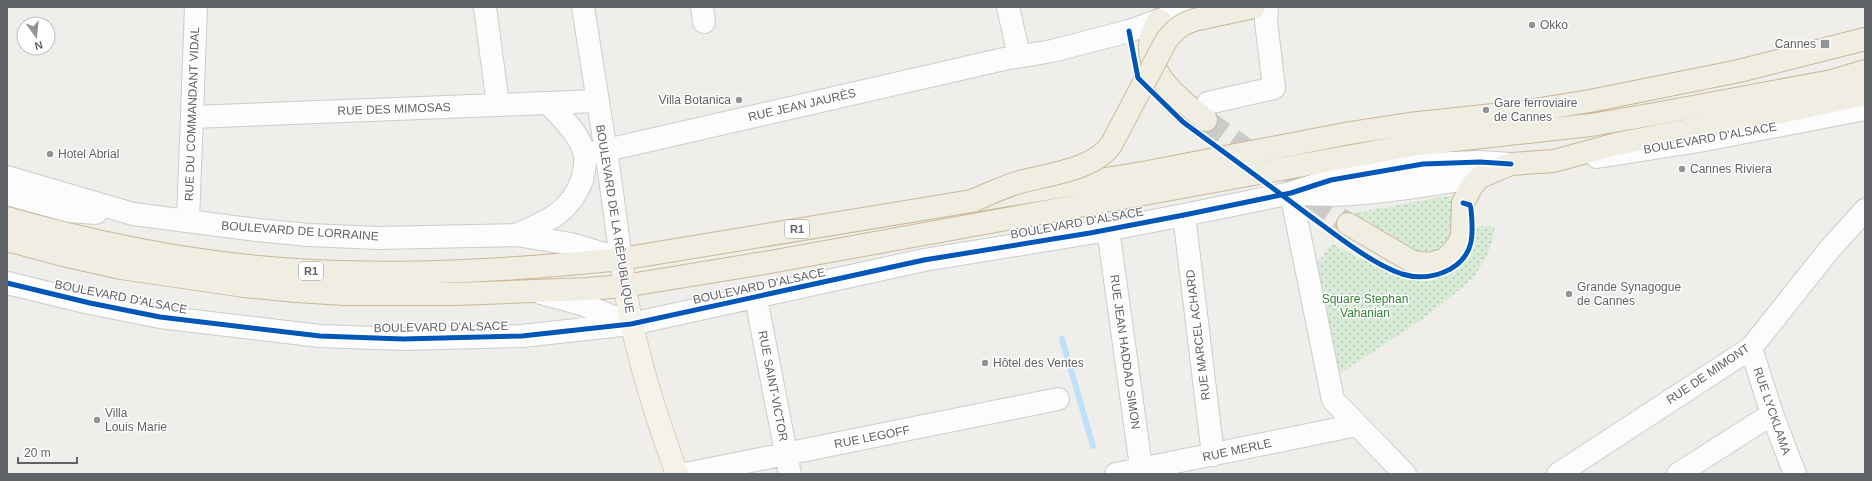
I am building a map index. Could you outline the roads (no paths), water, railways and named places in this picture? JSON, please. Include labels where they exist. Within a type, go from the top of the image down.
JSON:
[{"type":"highway","points":[[974,200],[1018,182],[1089,163],[1102,156],[1111,145],[1170,36],[1185,23],[1203,13],[1254,7]]},
{"type":"highway","points":[[1159,13],[1149,46],[1158,72],[1178,99],[1207,112]]},
{"type":"highway","name":"R1","points":[[7,218],[83,238],[144,251],[213,261],[297,270],[350,272],[454,271],[551,266],[621,259],[1148,172],[1387,127],[1522,112],[1590,101],[1739,71],[1865,39]]},
{"type":"highway","name":"R1","points":[[624,286],[778,261],[1418,144],[1590,125],[1655,114],[1832,81],[1865,71]]},
{"type":"highway","points":[[1348,224],[1413,262],[1430,264],[1438,262],[1452,254],[1462,236],[1463,202],[1467,193],[1480,177],[1511,164],[1554,161],[1616,144],[1763,116],[1865,94]]},
{"type":"highway","name":"R1","points":[[7,240],[120,268],[244,286],[345,294],[455,294],[532,291]]},
{"type":"highway","points":[[532,291],[587,290],[624,286]]},
{"type":"main road","name":"BOULEVARD DE LA RÉPUBLIQUE","points":[[621,259],[631,324],[654,404],[677,474]]},
{"type":"street","name":"RUE DU COMMANDANT VIDAL","points":[[188,221],[196,7]]},
{"type":"street","points":[[485,7],[498,105]]},
{"type":"street","name":"BOULEVARD DE LA RÉPUBLIQUE","points":[[583,7],[597,101],[595,153],[609,171],[621,259]]},
{"type":"street","points":[[1008,7],[1019,56]]},
{"type":"street","points":[[1207,112],[1274,88],[1266,21],[1268,7]]},
{"type":"street","points":[[1159,13],[1203,13]]},
{"type":"street","name":"RUE JEAN JAURÈS","points":[[595,153],[1019,56],[1052,51],[1129,31],[1159,13]]},
{"type":"street","name":"RUE DES MIMOSAS","points":[[192,117],[597,101]]},
{"type":"street","points":[[516,235],[556,216],[570,203],[578,190],[584,174],[595,153],[548,103]]},
{"type":"street","name":"BOULEVARD D'ALSACE","points":[[1554,161],[1614,155],[1825,118],[1865,109]]},
{"type":"street","name":"BOULEVARD D'ALSACE","points":[[7,283],[90,303],[160,317],[320,336],[403,340],[522,336],[631,324],[756,298],[924,260],[1184,215],[1291,193],[1331,180],[1423,164],[1480,162],[1511,164]]},
{"type":"street","name":"BOULEVARD DE LORRAINE","points":[[7,177],[133,214],[264,231],[377,238],[516,235],[571,244],[621,259]]},
{"type":"street","points":[[1405,474],[1333,400],[1291,193],[1332,196],[1424,186],[1480,177]]},
{"type":"street","points":[[7,194],[69,211],[133,214]]},
{"type":"street","name":"RUE DE MIMONT","points":[[1558,474],[1696,382],[1751,348],[1828,250],[1865,210]]},
{"type":"street","name":"RUE MARCEL ACHARD","points":[[1184,215],[1213,455]]},
{"type":"street","name":"RUE JEAN HADDAD SIMON","points":[[1108,229],[1142,471]]},
{"type":"street","points":[[532,291],[584,305],[631,324]]},
{"type":"street","name":"RUE SAINT-VICTOR","points":[[756,298],[788,464]]},
{"type":"street","name":"RUE LYCKLAMA","points":[[1751,348],[1772,414],[1795,474]]},
{"type":"street","name":"RUE LEGOFF","points":[[686,474],[788,464],[1058,400]]},
{"type":"street","points":[[1678,474],[1772,414]]},
{"type":"street","name":"RUE MERLE","points":[[1116,474],[1142,471],[1357,425]]},
{"type":"waterway","points":[[1062,339],[1093,446]]},
{"type":"tunnel","points":[[1206,120],[1348,224]]},
{"type":"place","name":"Okko","points":[[1532,25]]},
{"type":"place","name":"Cannes","points":[[1825,44]]},
{"type":"place","name":"Villa Botanica","points":[[739,100]]},
{"type":"place","name":"Gare ferroviaire de Cannes","points":[[1486,110]]},
{"type":"place","name":"Hotel Abrial","points":[[50,154]]},
{"type":"place","name":"Cannes Riviera","points":[[1682,169]]},
{"type":"place","name":"Grande Synagogue de Cannes","points":[[1569,294]]},
{"type":"place","name":"Hôtel des Ventes","points":[[985,363]]},
{"type":"place","name":"Villa Louis Marie","points":[[97,420]]},
{"type":"park label","name":"Square Stephan Vahanian","points":[[1365,306]]}]
